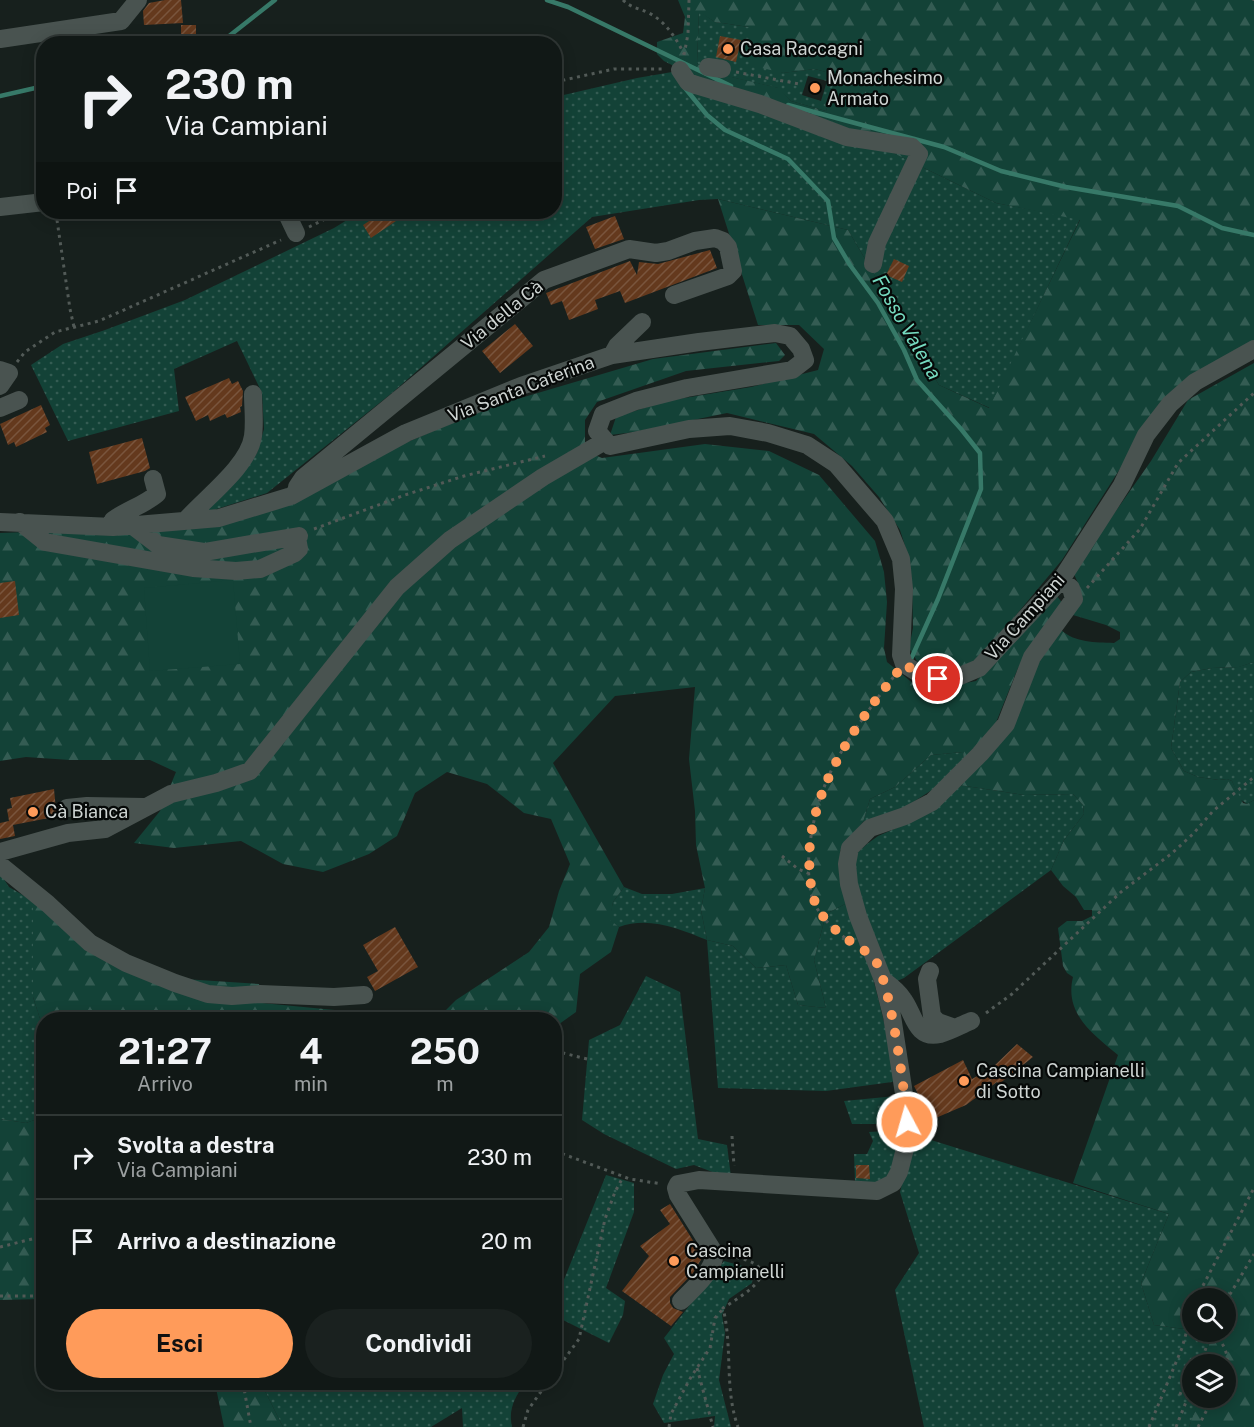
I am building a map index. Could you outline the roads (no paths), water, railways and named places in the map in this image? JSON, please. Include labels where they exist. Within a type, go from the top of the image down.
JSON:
[{"type":"street","points":[[0,39],[121,21],[138,0]]},
{"type":"street","points":[[675,69],[688,82],[760,104],[847,137],[912,147],[919,154],[877,243],[873,264]]},
{"type":"street","points":[[0,207],[36,203]]},
{"type":"street","points":[[289,219],[296,233]]},
{"type":"street","name":"Via della Cà","points":[[291,496],[303,477],[544,280],[629,249],[656,253],[695,241],[715,238],[723,241],[728,247],[733,271],[728,276],[674,295]]},
{"type":"street","points":[[612,355],[617,346],[642,322]]},
{"type":"street","name":"Via Santa Caterina","points":[[0,522],[112,527],[219,518],[291,496],[406,433],[521,386],[612,355],[775,333],[790,336],[801,349],[805,360],[792,370],[783,373],[687,388],[603,414],[597,431],[605,441]]},
{"type":"street","name":"Via Campiani","points":[[605,441],[610,446],[619,445],[689,429],[730,426],[768,433],[807,445],[836,464],[885,521],[901,560],[904,589],[901,668],[938,679],[960,676],[979,668],[1061,580],[1122,485],[1146,435],[1170,404],[1195,382],[1254,349]]},
{"type":"street","points":[[185,521],[243,461],[254,437],[253,394]]},
{"type":"street","points":[[0,408],[19,400]]},
{"type":"street","points":[[0,852],[68,833],[105,829],[171,794],[216,783],[250,771],[396,587],[450,540],[543,477],[605,441]]},
{"type":"street","points":[[112,527],[113,520],[157,494],[153,479]]},
{"type":"street","points":[[20,522],[45,542],[193,568],[237,571],[260,569],[295,553],[298,549],[296,536],[204,552],[158,545],[133,526]]},
{"type":"street","points":[[681,1301],[699,1282],[714,1260],[715,1254],[678,1195],[676,1188],[678,1184],[693,1180],[877,1191],[893,1183],[899,1172],[908,1137],[906,1107],[892,1016],[883,980],[858,916],[849,884],[847,864],[850,848],[870,828],[905,816],[932,802],[1006,724],[1032,657],[1074,599],[1071,588],[1061,580]]},
{"type":"street","points":[[67,808],[144,807]]},
{"type":"street","points":[[0,865],[48,904],[90,943],[126,963],[175,983],[207,994],[232,996],[364,995]]},
{"type":"street","points":[[883,980],[896,989],[905,1000],[916,1027],[923,1032],[939,1035],[963,1024],[938,1022],[932,1016],[927,979],[930,971]]},
{"type":"waterway","name":"Fosso Valena","points":[[229,36],[275,0]]},
{"type":"waterway","name":"Fosso Valena","points":[[547,0],[568,7],[731,86]]},
{"type":"waterway","name":"Fosso Valena","points":[[0,96],[36,88]]},
{"type":"waterway","name":"Fosso Valena","points":[[685,88],[707,115],[725,130],[788,159],[828,201],[834,238],[850,265],[878,303],[904,350],[917,380],[980,453],[981,489],[938,599],[911,659]]},
{"type":"waterway","name":"Fosso Valena","points":[[788,105],[944,147],[1001,171],[1066,187],[1178,206],[1222,228],[1254,235]]},
{"type":"place","name":"Casa Raccagni","points":[[728,49]]},
{"type":"place","name":"Monachesimo Armato","points":[[815,88]]},
{"type":"place","name":"Cà Bianca","points":[[33,812]]},
{"type":"place","name":"Cascina Campianelli di Sotto","points":[[964,1081]]},
{"type":"place","name":"Cascina Campianelli","points":[[674,1261]]}]
